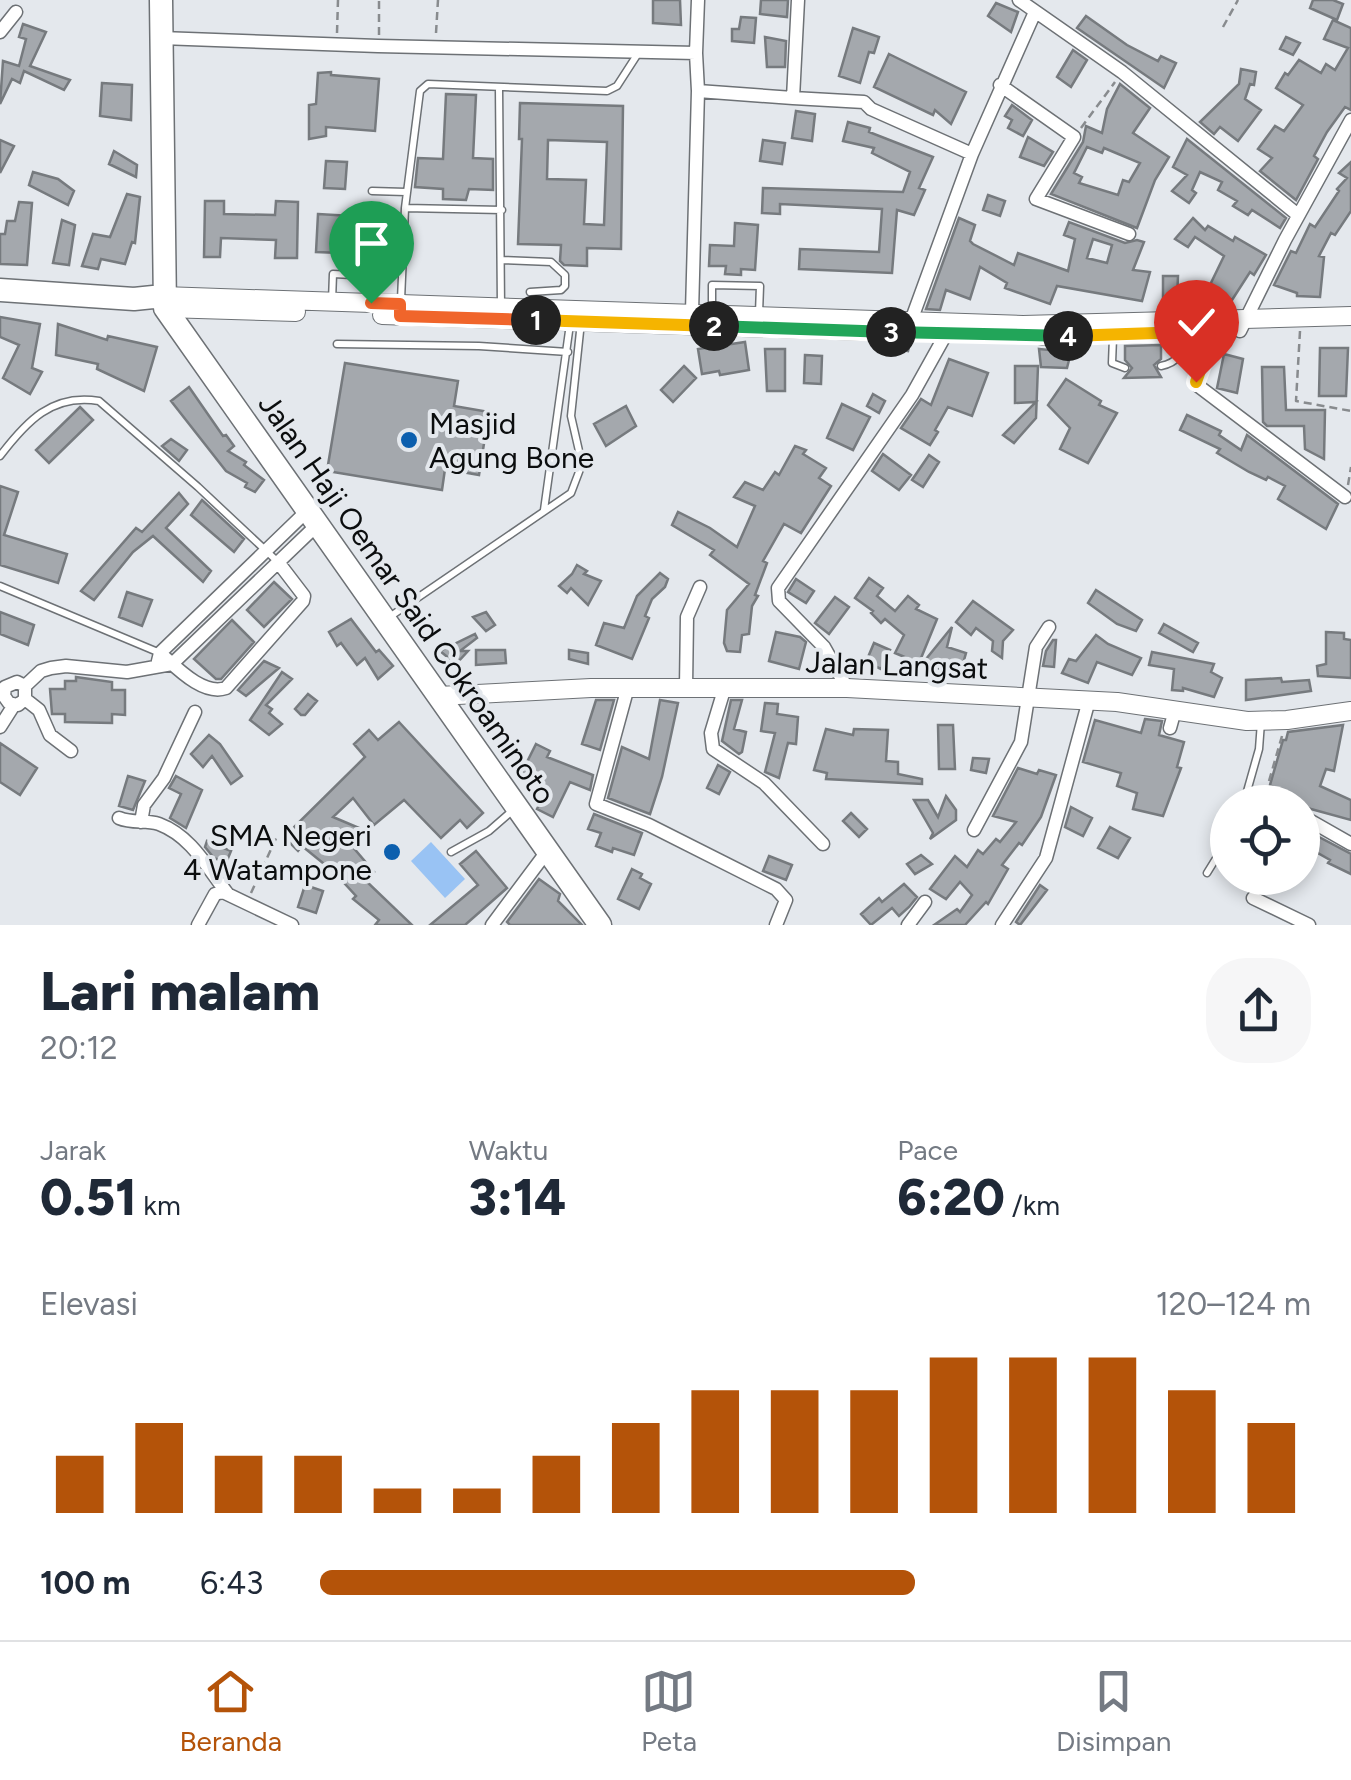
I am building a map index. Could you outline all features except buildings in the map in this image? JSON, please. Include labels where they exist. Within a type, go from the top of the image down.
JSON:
[{"type":"highway","points":[[0,290],[164,302],[160,0]]},
{"type":"highway","name":"Jalan Haji Oemar Said Cokroaminoto","points":[[164,302],[600,925]]},
{"type":"main road","points":[[164,302],[371,303],[400,310]]},
{"type":"main road","points":[[164,302],[501,312],[530,306],[1023,325],[1351,328]]},
{"type":"main road","points":[[530,306],[576,321],[946,334],[1113,336],[1214,331],[1351,316]]},
{"type":"main road","name":"Jalan Langsat","points":[[439,696],[628,687],[846,688],[1090,700],[1172,719],[1287,720],[1351,710]]},
{"type":"street","points":[[692,312],[698,0]]},
{"type":"street","points":[[793,98],[798,0]]},
{"type":"street","points":[[1019,0],[1122,72],[1298,215]]},
{"type":"street","points":[[0,32],[16,12]]},
{"type":"street","points":[[911,321],[972,154],[1035,12]]},
{"type":"street","points":[[161,38],[696,53]]},
{"type":"street","points":[[1000,85],[1074,137],[1036,199],[1129,234]]},
{"type":"street","points":[[698,91],[864,102],[871,109],[972,154]]},
{"type":"street","points":[[1242,325],[1351,120]]},
{"type":"street","points":[[1214,331],[1196,378],[1197,385],[1346,497]]},
{"type":"street","points":[[846,688],[829,654],[779,601],[778,588],[912,395],[946,334]]},
{"type":"street","points":[[156,668],[160,654],[264,549],[312,518]]},
{"type":"street","points":[[0,727],[14,698],[42,671],[66,666],[127,672],[172,664],[278,562],[312,518]]},
{"type":"street","points":[[160,654],[212,690],[226,688],[303,601],[304,596],[278,562]]},
{"type":"street","points":[[686,687],[687,617],[700,587]]},
{"type":"street","points":[[974,830],[1016,752],[1030,696],[1036,647],[1050,627]]},
{"type":"street","points":[[628,687],[596,804],[649,825],[776,889],[786,900],[776,925]]},
{"type":"street","points":[[724,690],[711,733],[712,748],[764,783],[822,844]]},
{"type":"street","points":[[14,698],[39,710],[50,736],[70,750]]},
{"type":"street","points":[[1002,925],[1046,858],[1090,700]]},
{"type":"street","points":[[141,822],[144,805],[164,778],[195,712]]},
{"type":"street","points":[[120,818],[161,825],[188,840],[202,864],[228,892],[292,925]]},
{"type":"street","points":[[1320,826],[1351,844]]},
{"type":"street","points":[[492,925],[548,850]]},
{"type":"street","points":[[198,925],[214,894],[228,892]]},
{"type":"street","points":[[1252,898],[1292,921],[1309,925]]},
{"type":"street","points":[[908,925],[925,902]]},
{"type":"lane","points":[[400,310],[406,192],[420,91],[428,84],[607,90],[617,86],[638,54]]},
{"type":"lane","points":[[499,88],[501,312]]},
{"type":"lane","points":[[372,191],[406,192]]},
{"type":"lane","points":[[405,208],[502,210]]},
{"type":"lane","points":[[502,260],[551,262],[565,274],[561,290],[530,306]]},
{"type":"lane","points":[[332,302],[333,274],[372,276],[371,303]]},
{"type":"lane","points":[[712,313],[712,285],[760,286],[759,314]]},
{"type":"lane","points":[[544,511],[576,321]]},
{"type":"lane","points":[[385,620],[570,494],[582,464],[571,416],[576,321]]},
{"type":"lane","points":[[1161,366],[1174,363],[1180,356],[1189,332]]},
{"type":"lane","points":[[1113,336],[1112,363],[1124,368]]},
{"type":"lane","points":[[337,344],[568,352]]},
{"type":"lane","points":[[0,456],[26,424],[54,404],[82,398],[99,401],[278,562]]},
{"type":"lane","points":[[0,586],[160,654]]},
{"type":"lane","points":[[1249,785],[1262,721]]},
{"type":"lane","points":[[450,852],[489,832],[517,807]]},
{"type":"lane","points":[[1206,873],[1210,867]]},
{"type":"path","points":[[337,45],[338,0]]},
{"type":"path","points":[[378,46],[379,0]]},
{"type":"path","points":[[435,48],[438,0]]},
{"type":"path","points":[[1223,27],[1238,0]]},
{"type":"path","points":[[1074,137],[1122,72]]},
{"type":"path","points":[[1300,329],[1296,401],[1351,411]]},
{"type":"path","points":[[1346,497],[1351,466]]},
{"type":"path","points":[[1268,785],[1287,720]]},
{"type":"path","points":[[247,904],[278,834]]},
{"type":"shaded area","points":[[431,842],[465,879],[445,898],[411,861]]},
{"type":"place","name":"Masjid Agung Bone","points":[[409,440]]},
{"type":"place","name":"SMA Negeri 4 Watampone","points":[[392,852]]},
{"type":"route","points":[[371,303],[400,304],[400,316],[1022,337],[1214,331],[1196,382]]}]
